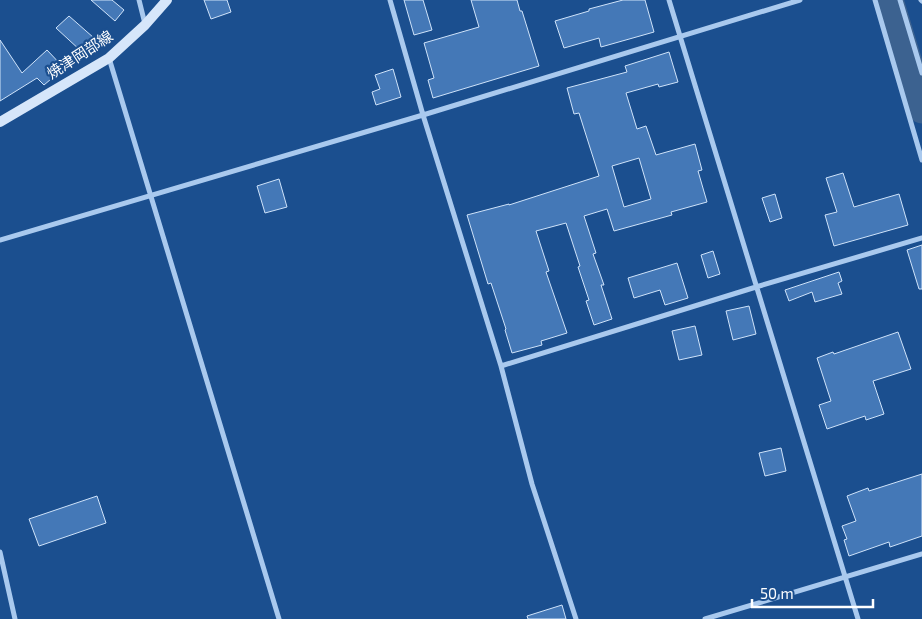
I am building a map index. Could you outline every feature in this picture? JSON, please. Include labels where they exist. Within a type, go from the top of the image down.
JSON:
[{"type":"main road","name":"焼津岡部線","points":[[0,122],[108,58],[146,25],[167,0]]},
{"type":"street","points":[[139,0],[146,25]]},
{"type":"street","points":[[390,0],[423,115],[501,366],[532,484],[576,619]]},
{"type":"street","points":[[669,0],[858,619]]},
{"type":"street","points":[[0,240],[423,115],[800,0]]},
{"type":"street","points":[[875,0],[922,160]]},
{"type":"street","points":[[900,0],[922,73]]},
{"type":"street","points":[[108,58],[152,196],[280,619]]},
{"type":"street","points":[[501,366],[922,238]]},
{"type":"street","points":[[0,552],[15,619]]},
{"type":"street","points":[[705,619],[922,554]]},
{"type":"building","points":[[91,0],[112,0],[124,10],[115,21]]},
{"type":"building","points":[[204,0],[227,0],[231,12],[211,19]]},
{"type":"building","points":[[404,0],[423,0],[432,30],[414,35]]},
{"type":"building","points":[[471,0],[517,0],[539,66],[433,98],[428,80],[434,78],[424,43],[479,27]]},
{"type":"building","points":[[623,0],[645,0],[654,32],[601,47],[599,38],[564,48],[555,21]]},
{"type":"building","points":[[69,16],[94,38],[81,51],[56,28]]},
{"type":"building","points":[[0,40],[22,73],[47,50],[64,68],[44,85],[37,78],[0,101]]},
{"type":"building","points":[[669,52],[678,82],[659,87],[658,84],[626,93],[637,129],[646,126],[656,155],[695,144],[702,170],[698,171],[707,202],[671,212],[672,215],[614,231],[607,209],[584,216],[596,253],[593,254],[604,285],[601,285],[612,319],[594,325],[586,301],[589,300],[578,267],[580,266],[566,223],[536,231],[549,271],[546,272],[567,333],[541,341],[542,345],[512,353],[491,283],[488,284],[467,215],[509,205],[599,176],[579,113],[574,114],[567,88],[627,72],[625,66]],"holes":[[[639,158],[651,199],[624,207],[612,166]]]},
{"type":"building","points":[[393,69],[401,97],[376,105],[372,92],[380,89],[375,75]]},
{"type":"building","points":[[843,173],[854,207],[899,194],[908,225],[834,246],[825,215],[837,212],[826,178]]},
{"type":"building","points":[[279,179],[287,207],[265,213],[257,186]]},
{"type":"building","points":[[775,194],[782,218],[770,222],[762,198]]},
{"type":"building","points":[[922,245],[922,289],[919,289],[907,250]]},
{"type":"building","points":[[713,251],[720,274],[708,278],[701,255]]},
{"type":"building","points":[[677,263],[688,298],[665,305],[660,290],[634,298],[628,278]]},
{"type":"building","points":[[839,272],[842,281],[838,283],[842,294],[815,302],[812,292],[789,301],[785,290]]},
{"type":"building","points":[[749,306],[756,334],[733,340],[726,311]]},
{"type":"building","points":[[695,326],[702,355],[679,360],[672,331]]},
{"type":"building","points":[[898,332],[911,369],[873,381],[884,414],[866,420],[865,416],[827,429],[819,405],[831,401],[817,358]]},
{"type":"building","points":[[781,448],[786,471],[765,476],[759,453]]},
{"type":"building","points":[[922,474],[922,536],[890,547],[889,542],[849,556],[844,540],[847,539],[842,526],[856,521],[847,496],[868,488],[869,491]]},
{"type":"building","points":[[97,496],[106,523],[39,546],[29,519]]},
{"type":"building","points":[[562,605],[566,619],[528,619],[527,616]]},
{"type":"waterway","points":[[889,0],[922,109]]}]
